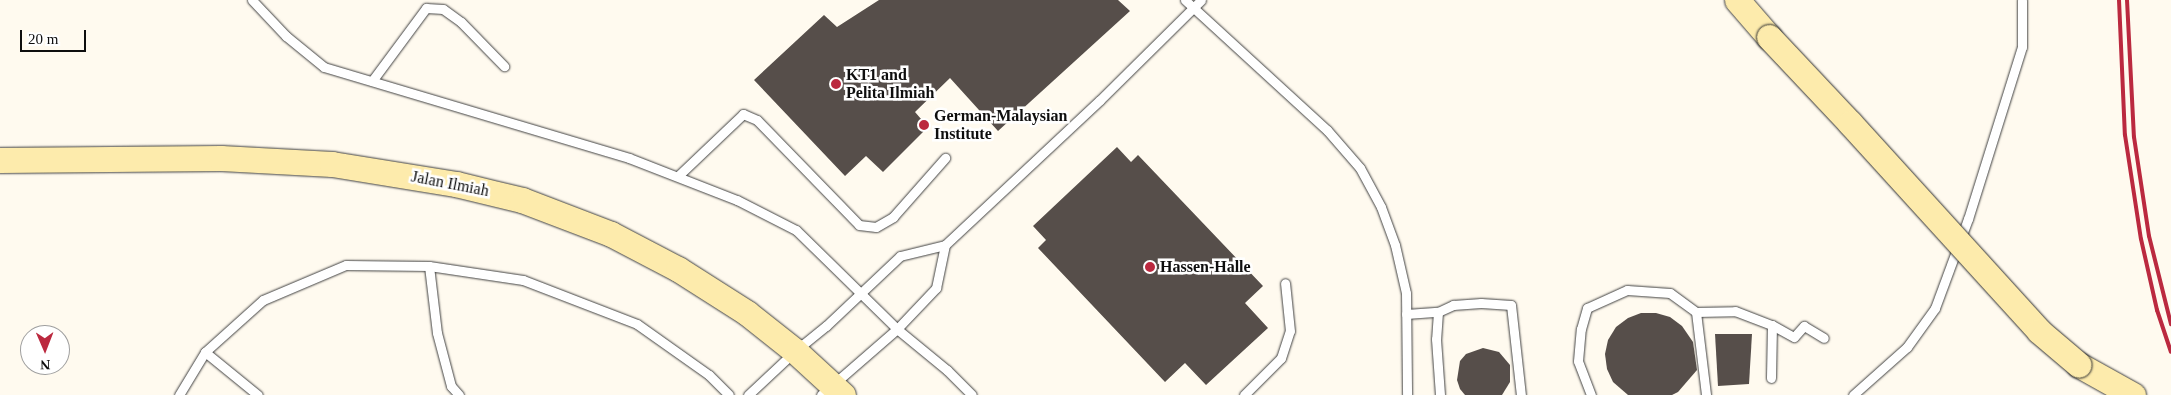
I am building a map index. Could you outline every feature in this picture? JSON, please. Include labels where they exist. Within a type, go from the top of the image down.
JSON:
[{"type":"street","points":[[1737,0],[2040,331],[2080,365],[2133,395]]},
{"type":"street","points":[[1753,0],[1769,37]]},
{"type":"street","name":"Jalan Ilmiah","points":[[0,160],[221,158],[332,164],[466,186],[522,200],[611,234],[686,274],[747,313],[795,351],[832,392]]},
{"type":"lane","points":[[252,0],[286,36],[324,67],[628,158],[737,200],[796,230],[897,329],[947,370],[972,395]]},
{"type":"lane","points":[[1186,0],[1326,130],[1360,168],[1381,207],[1395,245],[1406,293],[1407,395]]},
{"type":"lane","points":[[748,395],[795,351],[826,326],[900,256],[945,245],[1100,100],[1201,0]]},
{"type":"lane","points":[[1853,395],[1907,347],[1936,308],[1968,219],[2022,47],[2022,0]]},
{"type":"lane","points":[[372,81],[426,8],[443,9],[461,22],[504,66]]},
{"type":"lane","points":[[678,176],[743,114],[757,120],[849,213],[858,225],[876,228],[893,217],[945,158]]},
{"type":"lane","points":[[832,392],[936,288],[945,245]]},
{"type":"lane","points":[[179,395],[205,352],[263,300],[346,265],[429,266],[523,280],[637,324],[709,375],[729,395]]},
{"type":"lane","points":[[429,266],[437,334],[451,386],[459,395]]},
{"type":"lane","points":[[1244,395],[1281,358],[1290,331],[1285,283]]},
{"type":"lane","points":[[1591,395],[1578,361],[1581,329],[1587,308],[1628,290],[1670,294],[1696,312],[1735,311],[1772,325],[1794,337],[1804,326],[1824,338]]},
{"type":"lane","points":[[1406,314],[1438,312],[1453,305],[1481,303],[1511,305],[1521,395]]},
{"type":"lane","points":[[1438,312],[1436,339],[1440,395]]},
{"type":"lane","points":[[1696,312],[1706,395]]},
{"type":"lane","points":[[1771,378],[1772,325]]},
{"type":"lane","points":[[205,352],[258,395]]},
{"type":"building","name":"KT1 and Pelita Ilmiah","points":[[879,0],[1118,0],[1130,11],[998,131],[950,78],[915,112],[928,127],[883,172],[866,156],[845,176],[754,80],[824,15],[837,27]]},
{"type":"building","name":"Hassen-Halle","points":[[1117,147],[1131,162],[1138,155],[1263,286],[1245,303],[1268,328],[1206,385],[1185,363],[1165,382],[1038,248],[1046,240],[1033,226]]},
{"type":"building","points":[[1641,313],[1656,313],[1670,317],[1682,326],[1693,342],[1697,370],[1678,392],[1672,395],[1628,395],[1613,382],[1607,369],[1605,354],[1608,340],[1616,327],[1628,318]]},
{"type":"building","points":[[1715,334],[1752,334],[1749,384],[1718,386]]},
{"type":"building","points":[[1483,348],[1499,352],[1510,365],[1510,382],[1502,395],[1465,395],[1460,389],[1457,380],[1460,361],[1466,354]]},
{"type":"railway","points":[[2119,0],[2125,135],[2141,239],[2157,310],[2171,352]]},
{"type":"railway","points":[[2127,0],[2134,137],[2149,236],[2171,324]]},
{"type":"place","name":"KT1 and Pelita Ilmiah","points":[[836,84]]},
{"type":"place","name":"German-Malaysian Institute","points":[[924,125]]},
{"type":"place","name":"Hassen-Halle","points":[[1150,267]]}]
